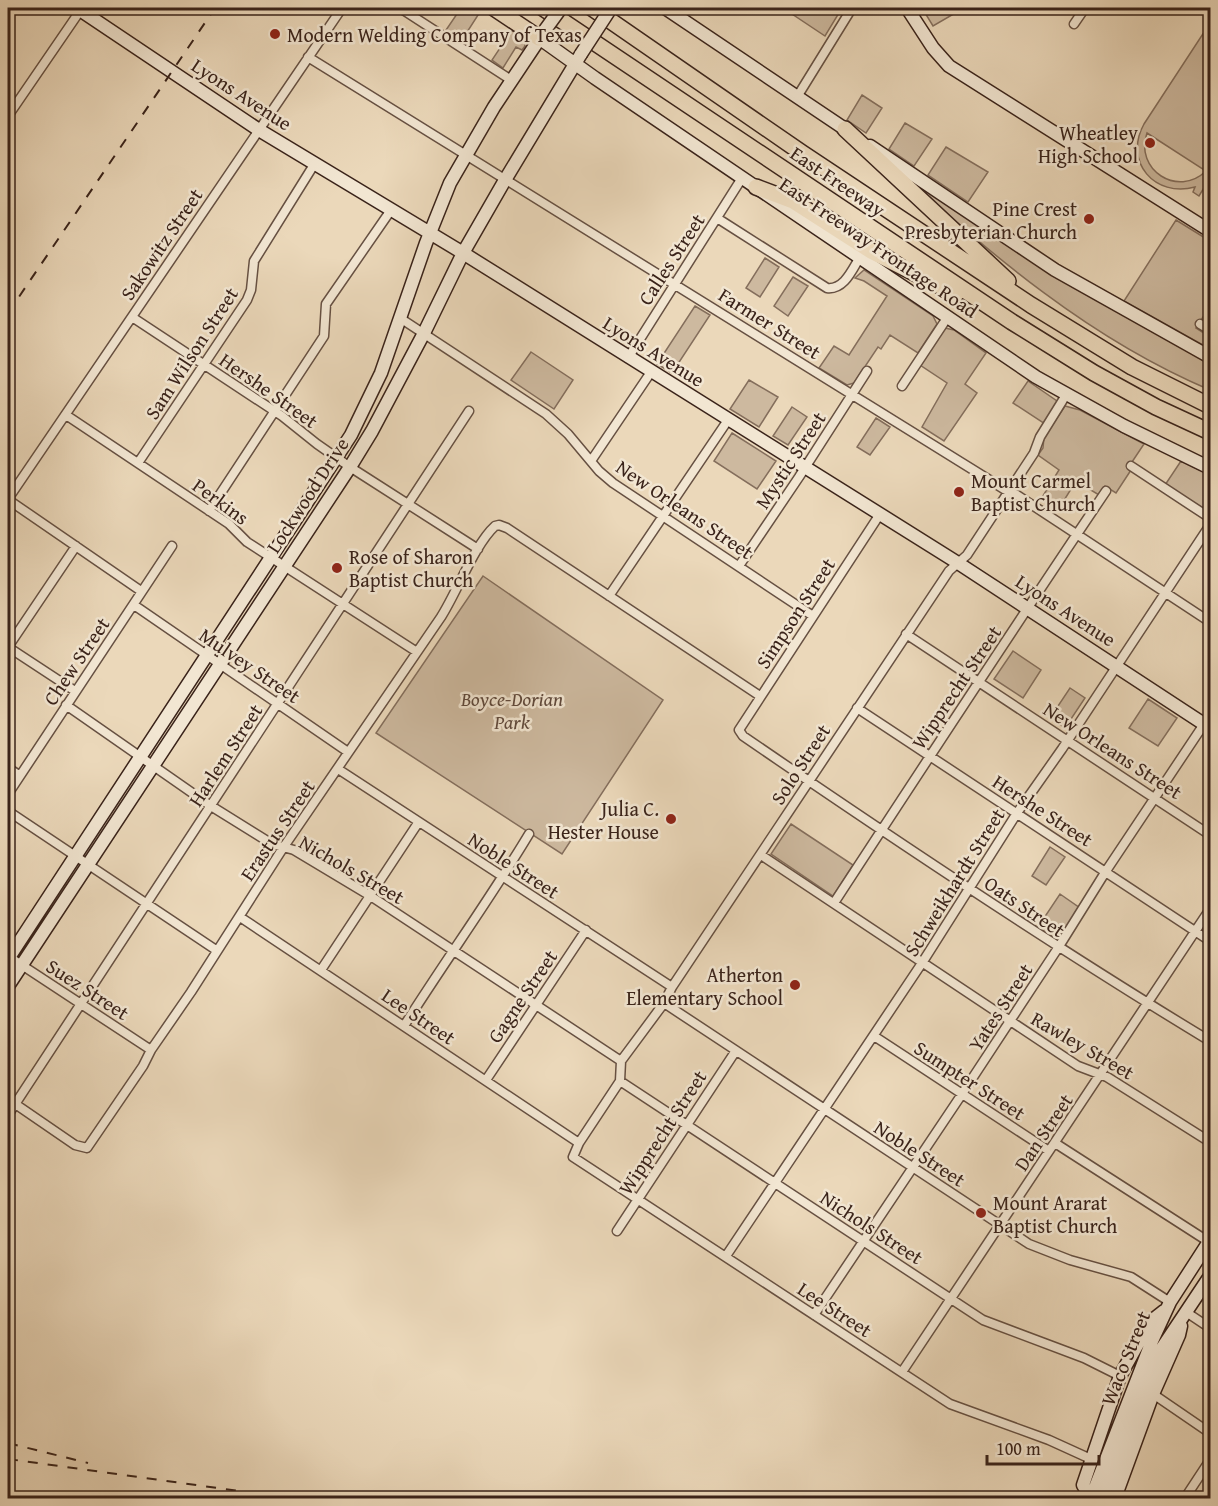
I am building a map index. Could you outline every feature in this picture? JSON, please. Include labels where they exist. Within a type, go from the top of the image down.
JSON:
[{"type":"highway","points":[[494,8],[542,34]]},
{"type":"highway","name":"East Freeway","points":[[543,8],[1012,322],[1094,373],[1210,432]]},
{"type":"highway","name":"East Freeway","points":[[592,8],[802,153],[1031,305],[1132,367],[1210,406]]},
{"type":"highway","points":[[845,129],[992,265],[1031,305]]},
{"type":"highway","points":[[756,187],[793,201],[871,251],[1012,322]]},
{"type":"main road","name":"Lyons Avenue","points":[[80,8],[259,130],[463,253],[1208,722]]},
{"type":"main road","name":"Lockwood Drive","points":[[8,957],[337,458],[374,392],[449,186],[465,155],[511,80],[561,8]]},
{"type":"main road","name":"Lockwood Drive","points":[[8,986],[350,467],[372,431],[463,253],[504,180],[611,8]]},
{"type":"main road","points":[[665,8],[1055,270],[1210,357]]},
{"type":"main road","points":[[907,8],[933,48],[949,66],[1210,231]]},
{"type":"main road","name":"East Freeway Frontage Road","points":[[542,34],[742,178],[947,318],[1066,395],[1210,468]]},
{"type":"main road","name":"Waco Street","points":[[1102,1498],[1122,1433],[1131,1390],[1169,1305],[1210,1241]]},
{"type":"main road","name":"Waco Street","points":[[1091,1498],[1162,1348],[1210,1276]]},
{"type":"main road","points":[[1091,1498],[1083,1485],[1120,1376],[1150,1322],[1169,1305]]},
{"type":"main road","points":[[1115,1498],[1153,1394],[1179,1335],[1184,1315]]},
{"type":"street","points":[[8,116],[80,8]]},
{"type":"street","name":"Sakowitz Street","points":[[8,501],[342,8]]},
{"type":"street","points":[[400,8],[511,80]]},
{"type":"street","points":[[797,97],[852,8]]},
{"type":"street","points":[[1074,24],[1085,8]]},
{"type":"street","name":"Farmer Street","points":[[308,57],[1009,491],[1210,622]]},
{"type":"street","name":"Sam Wilson Street","points":[[138,463],[205,365],[249,295],[254,261],[315,163]]},
{"type":"street","name":"Calles Street","points":[[628,358],[742,178]]},
{"type":"street","points":[[209,511],[324,336],[326,304],[391,210]]},
{"type":"street","points":[[717,218],[827,288],[834,289],[840,286],[860,257]]},
{"type":"street","name":"Hershe Street","points":[[132,317],[275,412],[350,467],[478,549]]},
{"type":"street","name":"New Orleans Street","points":[[400,318],[546,414],[568,434],[613,483],[813,616]]},
{"type":"street","points":[[902,386],[947,318]]},
{"type":"street","points":[[1200,324],[1210,330]]},
{"type":"street","name":"Mystic Street","points":[[739,566],[867,371]]},
{"type":"street","points":[[591,461],[651,372]]},
{"type":"street","name":"Solo Street","points":[[621,1061],[664,1004],[672,987],[949,571],[967,555],[1034,453],[1040,437],[1066,395]]},
{"type":"street","name":"Harlem Street","points":[[8,1115],[11,1102],[147,904],[469,411]]},
{"type":"street","name":"Perkins","points":[[66,415],[229,524],[247,542],[417,652]]},
{"type":"street","points":[[728,420],[609,596],[760,696]]},
{"type":"street","points":[[1131,466],[1210,518]]},
{"type":"street","name":"Wipprecht Street","points":[[834,903],[978,681],[1106,490]]},
{"type":"street","points":[[8,501],[141,591]]},
{"type":"street","name":"Simpson Street","points":[[739,730],[880,514]]},
{"type":"street","name":"Erastus Street","points":[[11,1102],[75,1145],[87,1148],[143,1066],[151,1050],[283,848],[454,597],[478,549],[492,528],[499,525],[507,528],[609,596]]},
{"type":"street","name":"Schweikhardt Street","points":[[726,1256],[874,1036],[1017,813],[1210,525]]},
{"type":"street","points":[[75,691],[8,647],[76,546]]},
{"type":"street","name":"Chew Street","points":[[8,794],[172,546]]},
{"type":"street","name":"Mulvey Street","points":[[134,605],[348,752]]},
{"type":"street","name":"New Orleans Street","points":[[906,634],[1210,835]]},
{"type":"street","name":"Nichols Street","points":[[66,705],[211,806],[272,844],[294,850],[369,896],[621,1061]]},
{"type":"street","name":"Hershe Street","points":[[857,708],[1210,941]]},
{"type":"street","name":"Yates Street","points":[[814,1315],[862,1240],[962,1094],[1154,798],[1208,722]]},
{"type":"street","name":"Oats Street","points":[[739,730],[742,736],[809,783],[1058,948],[1210,1041]]},
{"type":"street","points":[[8,768],[19,776]]},
{"type":"street","name":"Noble Street","points":[[338,769],[672,987]]},
{"type":"street","points":[[8,811],[216,951]]},
{"type":"street","points":[[321,970],[418,823]]},
{"type":"street","points":[[404,1026],[503,878],[529,834]]},
{"type":"street","name":"Rawley Street","points":[[761,855],[1078,1066],[1102,1075],[1128,1089],[1210,1142]]},
{"type":"street","name":"Dan Street","points":[[902,1372],[1102,1075],[1210,909]]},
{"type":"street","name":"Lee Street","points":[[240,917],[579,1143],[573,1157],[950,1404],[1049,1440],[1093,1460]]},
{"type":"street","name":"Gagne Street","points":[[486,1080],[586,930]]},
{"type":"street","name":"Suez Street","points":[[8,957],[151,1050]]},
{"type":"street","name":"Noble Street","points":[[664,1004],[1029,1244],[1070,1260],[1131,1277],[1169,1305]]},
{"type":"street","name":"Sumpter Street","points":[[874,1036],[1049,1152]]},
{"type":"street","name":"Wipprecht Street","points":[[617,1231],[735,1052]]},
{"type":"street","points":[[579,1143],[620,1081],[621,1061]]},
{"type":"street","name":"Nichols Street","points":[[620,1081],[983,1320],[1084,1358],[1120,1376]]},
{"type":"street","points":[[1055,1143],[1210,1241]]},
{"type":"street","points":[[1184,1315],[1210,1328]]},
{"type":"street","points":[[1153,1394],[1210,1433]]},
{"type":"street","points":[[1185,1498],[1210,1460]]},
{"type":"green space","points":[[461,8],[474,8],[480,12],[462,40],[446,30]]},
{"type":"green space","points":[[783,8],[842,8],[825,36]]},
{"type":"green space","points":[[922,8],[964,8],[933,26]]},
{"type":"green space","points":[[1210,23],[1210,178],[1199,196],[1193,192],[1195,187],[1180,189],[1167,187],[1156,182],[1147,174],[1140,164],[1137,151],[1144,124]],"holes":[[[1147,133],[1206,171],[1195,179],[1183,182],[1172,181],[1161,176],[1147,158],[1145,146]]]},
{"type":"green space","points":[[512,30],[523,38],[525,46],[522,50],[516,47],[503,68],[492,60]]},
{"type":"green space","points":[[862,95],[882,108],[866,133],[847,120]]},
{"type":"green space","points":[[905,123],[932,139],[914,166],[889,149]]},
{"type":"green space","points":[[946,147],[988,172],[968,202],[928,175]]},
{"type":"green space","points":[[894,168],[1210,362],[1210,390],[1165,369],[1082,320],[1005,263]]},
{"type":"green space","points":[[1176,220],[1210,241],[1210,306],[1196,328],[1210,337],[1210,349],[1124,301]]},
{"type":"green space","points":[[765,258],[779,267],[760,297],[746,288]]},
{"type":"green space","points":[[864,270],[933,316],[937,324],[918,353],[890,335],[881,349],[878,347],[854,383],[847,385],[819,368],[834,346],[849,355],[887,296],[855,278]]},
{"type":"green space","points":[[793,277],[808,286],[788,316],[774,306]]},
{"type":"green space","points":[[695,306],[710,315],[672,373],[657,364]]},
{"type":"green space","points":[[945,328],[954,330],[986,353],[965,384],[977,393],[944,441],[922,427],[947,383],[920,365]]},
{"type":"green space","points":[[531,352],[573,380],[554,409],[511,380]]},
{"type":"green space","points":[[749,380],[778,397],[759,427],[730,409]]},
{"type":"green space","points":[[1028,381],[1057,401],[1045,424],[1013,403]]},
{"type":"green space","points":[[1065,406],[1080,410],[1144,444],[1116,493],[1105,486],[1099,495],[1076,481],[1058,510],[1041,499],[1059,470],[1038,455],[1043,448],[1044,437]]},
{"type":"green space","points":[[792,407],[807,417],[788,445],[773,436]]},
{"type":"green space","points":[[876,418],[890,427],[870,455],[857,447]]},
{"type":"green space","points":[[732,433],[776,461],[757,489],[714,461]]},
{"type":"green space","points":[[1181,461],[1210,475],[1208,511],[1165,485]]},
{"type":"green space","name":"Boyce-Dorian Park","points":[[483,576],[663,700],[562,854],[376,733]]},
{"type":"green space","points":[[1013,651],[1041,670],[1023,698],[994,679]]},
{"type":"green space","points":[[1070,688],[1085,698],[1065,728],[1050,718]]},
{"type":"green space","points":[[1148,699],[1177,718],[1158,746],[1129,728]]},
{"type":"green space","points":[[791,824],[853,865],[833,896],[771,854]]},
{"type":"green space","points":[[1050,847],[1065,857],[1046,885],[1032,876]]},
{"type":"green space","points":[[1060,894],[1080,908],[1058,942],[1036,930]]},
{"type":"railway","points":[[8,313],[215,8]]},
{"type":"railway","points":[[8,1443],[88,1463]]},
{"type":"railway","points":[[8,1459],[290,1498]]},
{"type":"place","name":"Modern Welding Company of Texas","points":[[275,34]]},
{"type":"place","name":"Wheatley High School","points":[[1150,143]]},
{"type":"place","name":"Pine Crest Presbyterian Church","points":[[1089,219]]},
{"type":"place","name":"Mount Carmel Baptist Church","points":[[959,492]]},
{"type":"place","name":"Rose of Sharon Baptist Church","points":[[337,568]]},
{"type":"place","name":"Julia C. Hester House","points":[[671,819]]},
{"type":"place","name":"Atherton Elementary School","points":[[795,985]]},
{"type":"place","name":"Mount Ararat Baptist Church","points":[[981,1213]]}]
